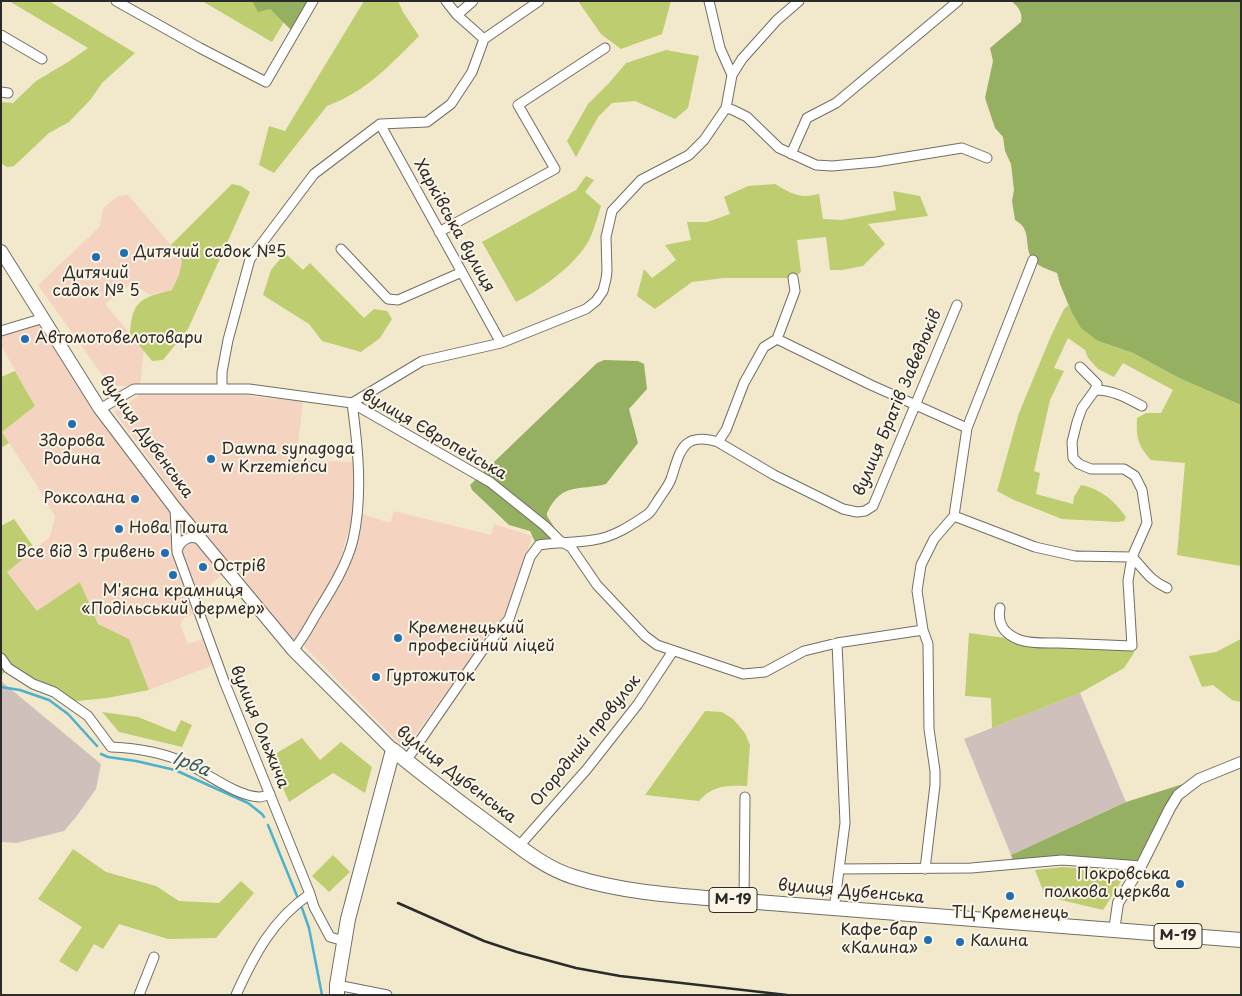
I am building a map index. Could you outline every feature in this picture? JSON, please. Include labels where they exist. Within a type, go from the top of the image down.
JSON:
[{"type":"highway","name":"вулиця Дубенська","points":[[393,750],[519,846],[543,862],[572,876],[596,883],[663,894],[1114,931]]},
{"type":"highway","points":[[337,990],[348,919],[393,750]]},
{"type":"highway","name":"М-19","points":[[1114,931],[1241,940]]},
{"type":"main road","name":"вулиця Дубенська","points":[[1,252],[100,409],[175,508],[293,650],[393,750]]},
{"type":"street","points":[[116,1],[266,82],[313,1]]},
{"type":"street","points":[[446,1],[457,15],[484,39]]},
{"type":"street","points":[[457,15],[473,1]]},
{"type":"street","points":[[222,388],[222,372],[228,340],[250,259],[314,174],[380,124],[427,122],[451,104],[472,72],[484,39],[539,1]]},
{"type":"street","points":[[709,1],[720,48],[732,74]]},
{"type":"street","points":[[293,650],[343,567],[352,541],[357,516],[358,495],[352,403],[422,361],[501,343],[586,308],[596,301],[603,291],[606,279],[606,237],[612,211],[640,180],[689,155],[704,140],[726,108],[732,74],[742,59],[777,20],[799,1]]},
{"type":"street","points":[[791,154],[807,118],[836,103],[958,1]]},
{"type":"street","points":[[1,35],[42,59]]},
{"type":"street","points":[[440,232],[555,169],[518,105],[606,48]]},
{"type":"street","points":[[726,108],[747,117],[779,148],[816,165],[832,166],[876,162],[962,148],[987,158]]},
{"type":"street","name":"Харківська вулиця","points":[[380,124],[501,343]]},
{"type":"street","points":[[341,249],[388,298],[398,300],[462,272]]},
{"type":"street","points":[[925,869],[935,785],[935,770],[928,729],[928,644],[923,630],[917,591],[921,565],[934,539],[954,516],[967,428],[1033,260]]},
{"type":"street","points":[[406,761],[482,651],[509,619],[530,557],[539,544],[594,540],[624,530],[650,512],[670,481],[676,460],[688,442],[698,438],[718,442],[726,430],[744,383],[764,347],[776,339],[795,291],[793,278]]},
{"type":"street","name":"вулиця Братів Заведюків","points":[[718,442],[774,475],[843,509],[857,512],[865,511],[873,506],[957,305]]},
{"type":"street","points":[[1,331],[44,318]]},
{"type":"street","points":[[776,339],[871,385],[967,428]]},
{"type":"street","points":[[1000,608],[998,617],[1000,625],[1008,633],[1020,640],[1037,643],[1132,646],[1128,580],[1132,557],[1147,523],[1142,490],[1135,476],[1124,469],[1091,469],[1080,464],[1074,458],[1072,442],[1077,422],[1082,408],[1097,384],[1080,367]]},
{"type":"street","name":"вулиця Європейська","points":[[100,409],[134,389],[222,388],[352,403],[490,482],[545,526],[560,541],[571,546],[597,586],[645,636],[658,645],[744,674],[765,672],[804,652],[837,643],[923,630]]},
{"type":"street","points":[[1095,390],[1106,390],[1142,406]]},
{"type":"street","name":"вулиця Ольжича","points":[[175,508],[177,552],[224,681],[314,907],[330,936],[344,941]]},
{"type":"street","points":[[954,516],[1035,548],[1075,556],[1132,557],[1146,574],[1167,588]]},
{"type":"street","points":[[177,552],[179,545],[186,539],[197,538],[203,541]]},
{"type":"street","points":[[834,909],[845,823],[837,643]]},
{"type":"street","name":"Огородний провулок","points":[[519,846],[599,755],[638,704],[673,651]]},
{"type":"street","points":[[1,658],[8,668],[33,684],[54,692],[88,716],[111,747],[126,748],[171,758],[187,764],[238,791],[260,797],[270,794]]},
{"type":"street","points":[[1114,931],[1118,902],[1140,866],[1170,808],[1181,793],[1199,779],[1241,762]]},
{"type":"street","points":[[744,901],[745,797]]},
{"type":"street","points":[[839,869],[971,868],[1062,860],[1140,866]]},
{"type":"street","points":[[236,995],[248,970],[271,932],[293,906],[310,894]]},
{"type":"street","points":[[139,995],[154,958]]},
{"type":"street","points":[[337,990],[387,995]]},
{"type":"shaded area","name":"Дитячий садок №5","points":[[128,195],[171,245],[182,261],[179,275],[172,290],[150,295],[132,283],[105,304],[144,350],[140,386],[110,386],[38,285],[100,226],[103,209],[110,202],[119,196]]},
{"type":"shaded area","points":[[44,318],[175,508],[176,540],[182,542],[202,540],[158,471],[114,412],[144,392],[239,393],[256,397],[303,401],[296,460],[354,462],[353,515],[339,564],[332,579],[335,582],[293,650],[227,570],[210,585],[192,593],[199,612],[184,618],[180,625],[188,644],[208,637],[218,663],[149,690],[129,639],[98,624],[80,582],[38,612],[7,571],[50,537],[55,516],[2,432],[35,406],[1,345],[1,331]]},
{"type":"shaded area","name":"Кременецький професійний ліцей","points":[[394,511],[491,535],[494,524],[532,536],[506,617],[477,649],[405,749],[304,646],[341,582],[358,540],[362,514],[390,523]]},
{"type":"shaded area","points":[[1,681],[101,764],[96,789],[64,831],[16,843],[1,842]]},
{"type":"shaded area","points":[[1080,693],[1126,802],[1011,855],[964,739]]},
{"type":"green space","points":[[9,1],[49,1],[135,53],[102,83],[91,99],[69,122],[49,133],[14,166],[7,167],[1,163],[1,102],[13,103],[36,81],[88,48]]},
{"type":"green space","points":[[202,1],[252,1],[254,4],[270,9],[284,22],[272,42]]},
{"type":"green space","points":[[252,1],[313,1],[294,33],[270,9],[258,12]]},
{"type":"green space","points":[[364,1],[398,1],[419,36],[388,67],[366,85],[327,106],[274,173],[259,165],[269,126],[285,131]]},
{"type":"green space","points":[[578,1],[671,1],[662,34],[621,49],[601,34]]},
{"type":"green space","points":[[1011,1],[1241,1],[1241,405],[1179,378],[1133,353],[1098,341],[1081,328],[1071,311],[1057,273],[1040,266],[1029,254],[1024,228],[1015,220],[1012,201],[1014,190],[1011,164],[1005,151],[1003,137],[995,128],[985,98],[993,61],[990,48],[1021,22],[1020,10]]},
{"type":"green space","points":[[666,50],[699,56],[688,108],[675,119],[635,101],[612,103],[598,117],[576,157],[567,141],[588,104],[626,63]]},
{"type":"green space","points":[[586,176],[594,180],[585,192],[601,206],[586,246],[569,265],[548,283],[516,302],[482,242],[576,190]]},
{"type":"green space","points":[[232,184],[241,186],[250,192],[188,329],[163,360],[152,361],[130,334],[133,313],[140,302],[146,298],[172,290],[179,275],[182,261],[171,245]]},
{"type":"green space","points":[[775,184],[796,195],[819,194],[823,219],[842,220],[896,210],[893,191],[920,196],[928,216],[868,224],[885,244],[863,266],[830,270],[826,237],[797,240],[801,272],[793,278],[724,278],[692,282],[655,309],[637,296],[644,269],[652,278],[676,260],[665,245],[691,240],[687,222],[707,222],[730,214],[724,197],[748,186]]},
{"type":"green space","points":[[285,253],[303,270],[310,263],[364,318],[374,309],[387,311],[392,319],[380,338],[361,352],[322,341],[309,324],[263,295],[271,270]]},
{"type":"green space","points":[[1068,305],[1071,311],[1098,341],[1133,353],[1179,378],[1241,405],[1241,566],[1177,555],[1185,463],[1151,460],[1141,446],[1137,425],[1137,418],[1146,413],[1161,413],[1173,390],[1123,363],[1114,377],[1098,369],[1088,358],[1085,350],[1068,338],[1054,368],[1064,371],[1050,400],[1034,471],[1040,473],[1036,494],[1073,504],[1074,497],[1081,485],[1101,492],[1117,505],[1126,517],[1124,521],[1118,522],[1062,519],[1014,500],[997,491],[1019,413],[1051,336],[1064,309]]},
{"type":"green space","points":[[604,360],[638,361],[644,364],[647,389],[629,409],[638,443],[606,484],[572,490],[558,496],[552,503],[547,516],[563,541],[536,544],[530,531],[509,525],[472,490],[470,485],[597,363]]},
{"type":"green space","points":[[15,371],[35,406],[2,432],[9,443],[1,448],[1,377]]},
{"type":"green space","points":[[14,519],[35,549],[7,572],[37,611],[80,582],[98,624],[129,639],[149,690],[107,698],[68,702],[8,668],[1,676],[1,526]]},
{"type":"green space","points":[[969,633],[1020,640],[1132,646],[1134,653],[1124,668],[1080,693],[992,728],[991,698],[965,696]]},
{"type":"green space","points":[[1241,639],[1241,702],[1232,700],[1213,685],[1202,687],[1189,656],[1216,652]]},
{"type":"green space","points":[[705,711],[722,712],[733,719],[745,733],[750,745],[747,786],[721,787],[709,792],[699,801],[645,795]]},
{"type":"green space","points":[[102,712],[138,717],[175,732],[181,720],[192,725],[182,747],[119,732]]},
{"type":"green space","points":[[302,738],[320,760],[341,742],[372,767],[365,793],[333,773],[289,802],[270,757]]},
{"type":"green space","points":[[1199,779],[1181,793],[1141,866],[1062,861],[1015,865],[1011,855],[1126,802]]},
{"type":"green space","points":[[73,849],[106,872],[156,886],[179,901],[219,903],[241,881],[254,893],[216,938],[168,939],[119,924],[103,949],[94,944],[77,972],[59,961],[82,927],[38,899]]},
{"type":"green space","points":[[333,855],[350,872],[329,892],[312,876]]},
{"type":"green space","points":[[1063,867],[1127,872],[1103,910],[1057,899],[1057,894],[1044,893],[1035,870]]},
{"type":"waterway","name":"Ірва","points":[[1,687],[20,690],[49,700],[68,714],[97,746]]},
{"type":"waterway","name":"Ірва","points":[[101,754],[175,770],[248,803],[264,817]]},
{"type":"waterway","name":"Ірва","points":[[268,825],[297,896]]},
{"type":"waterway","name":"Ірва","points":[[302,908],[309,928],[322,995]]},
{"type":"railway","points":[[398,903],[484,941],[576,968],[620,976],[787,995]]},
{"type":"place","name":"Дитячий садок №5","points":[[124,253]]},
{"type":"place","name":"Дитячий садок № 5","points":[[96,257]]},
{"type":"place","name":"Автомотовелотовари","points":[[25,339]]},
{"type":"place","name":"Здорова Родина","points":[[72,424]]},
{"type":"place","name":"Dawna synagoga w Krzemieńcu","points":[[211,459]]},
{"type":"place","name":"Роксолана","points":[[135,499]]},
{"type":"place","name":"Нова Пошта","points":[[119,529]]},
{"type":"place","name":"Все від 3 гривень","points":[[165,553]]},
{"type":"place","name":"Острів","points":[[203,567]]},
{"type":"place","name":"М'ясна крамниця «Подільський фермер»","points":[[173,575]]},
{"type":"place","name":"Кременецький професійний ліцей","points":[[398,638]]},
{"type":"place","name":"Гуртожиток","points":[[376,677]]},
{"type":"place","name":"Покровська полкова церква","points":[[1180,884]]},
{"type":"place","name":"ТЦ Кременець","points":[[1010,896]]},
{"type":"place","name":"Кафе-бар «Калина»","points":[[928,940]]},
{"type":"place","name":"Калина","points":[[960,942]]}]
